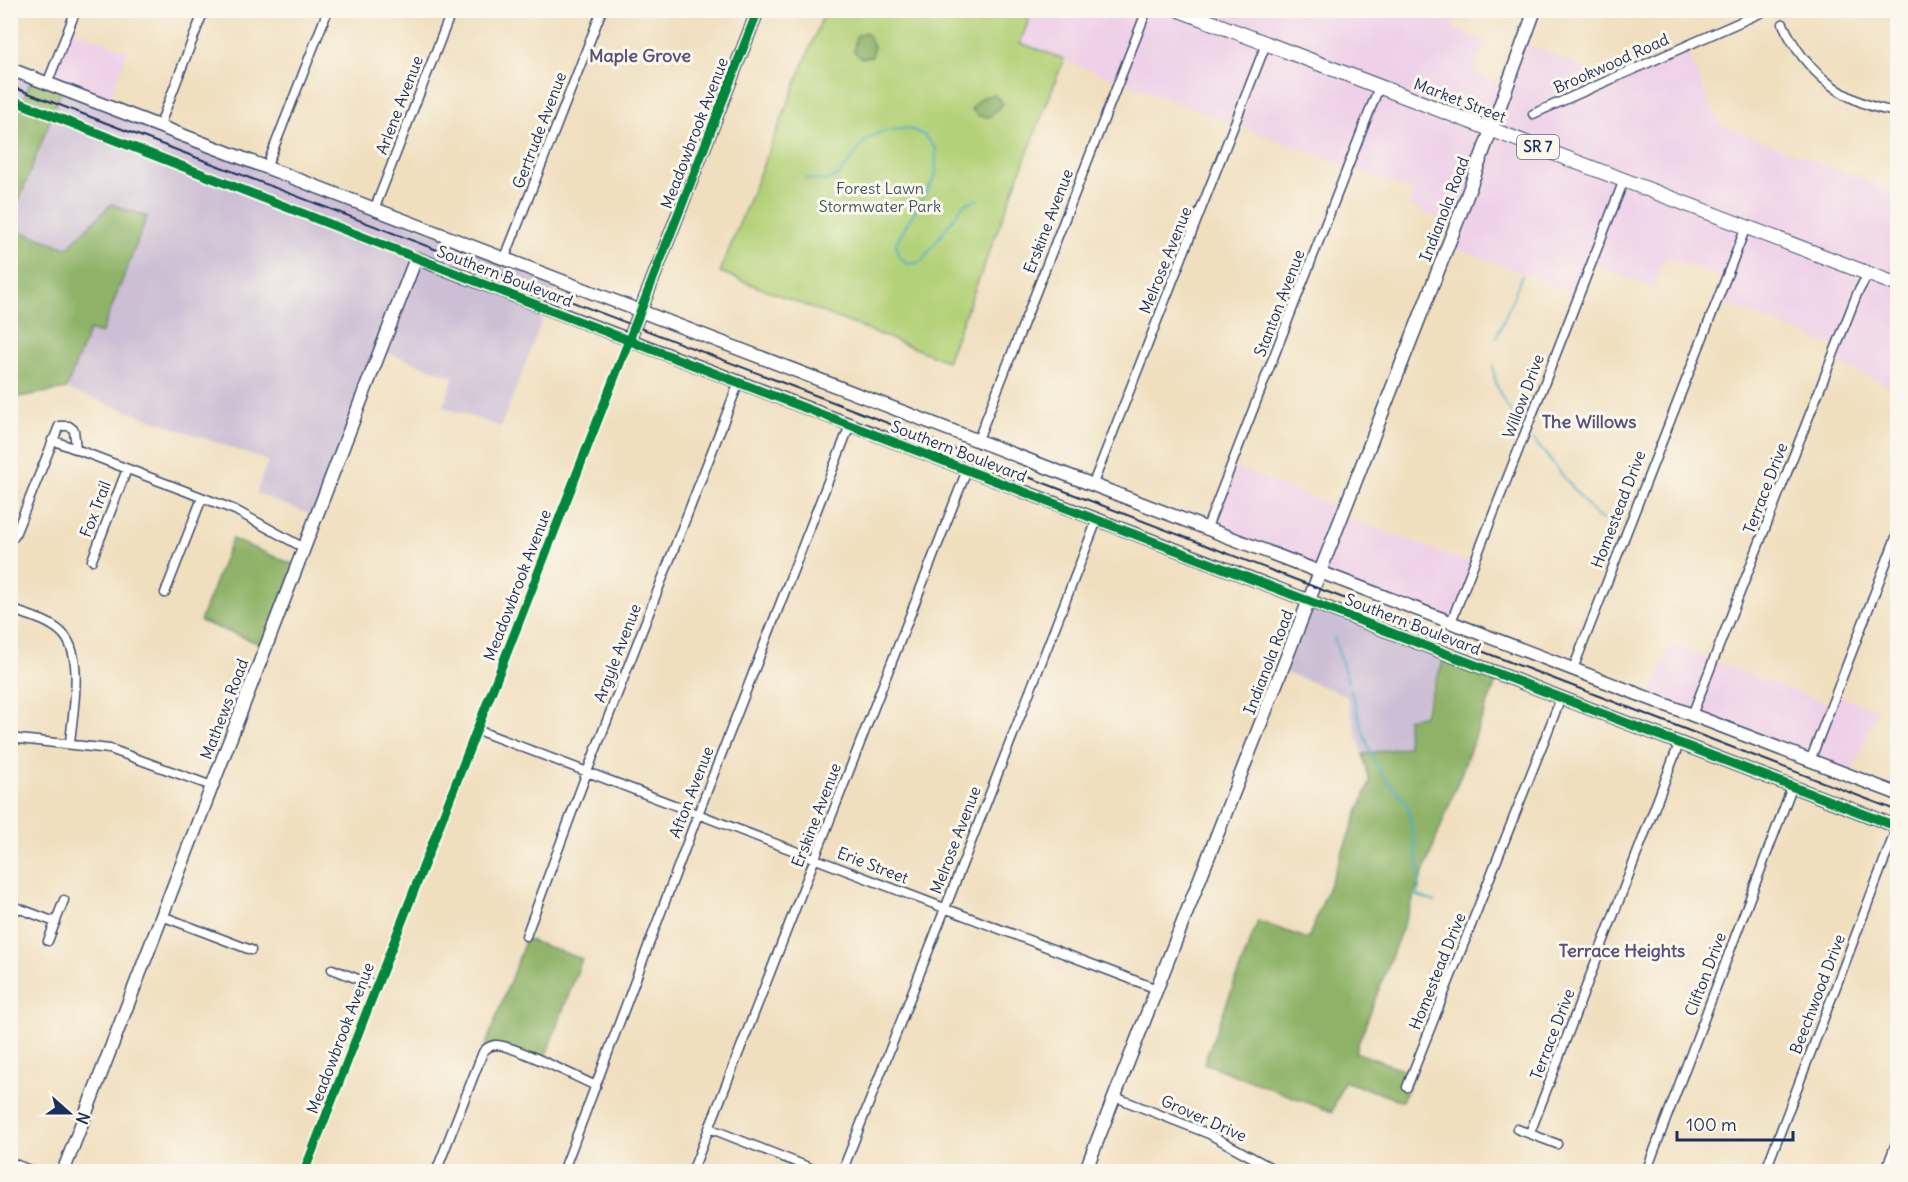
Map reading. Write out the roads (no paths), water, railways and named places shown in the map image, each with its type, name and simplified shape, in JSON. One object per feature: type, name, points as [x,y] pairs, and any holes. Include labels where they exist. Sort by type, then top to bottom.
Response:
[{"type":"main road","name":"Market Street","points":[[1179,10],[1898,285]]},
{"type":"street","points":[[47,84],[76,10]]},
{"type":"street","points":[[159,127],[204,10]]},
{"type":"street","points":[[266,168],[328,10]]},
{"type":"street","name":"Arlene Avenue","points":[[374,210],[452,10]]},
{"type":"street","name":"Gertrude Avenue","points":[[504,260],[602,10]]},
{"type":"street","name":"Meadowbrook Avenue","points":[[304,1172],[758,10]]},
{"type":"street","name":"Erskine Avenue","points":[[977,442],[1147,10]]},
{"type":"street","name":"Indianola Road","points":[[1085,1172],[1310,600],[1492,130],[1535,10]]},
{"type":"street","name":"Brookwood Road","points":[[1533,114],[1764,11]]},
{"type":"street","points":[[1783,24],[1802,57],[1829,85],[1865,104],[1898,112]]},
{"type":"street","name":"Melrose Avenue","points":[[1092,486],[1266,44]]},
{"type":"street","name":"Southern Boulevard","points":[[10,69],[1898,794]]},
{"type":"street","name":"Stanton Avenue","points":[[1206,530],[1379,87]]},
{"type":"street","name":"Southern Boulevard","points":[[10,99],[416,258],[1897,827]]},
{"type":"street","name":"Willow Drive","points":[[1451,622],[1624,180]]},
{"type":"street","name":"Homestead Drive","points":[[1573,669],[1746,227]]},
{"type":"street","name":"Mathews Road","points":[[63,1172],[416,258]]},
{"type":"street","name":"Terrace Drive","points":[[1692,715],[1857,294],[1868,274]]},
{"type":"street","name":"Argyle Avenue","points":[[526,936],[586,772],[739,382]]},
{"type":"street","name":"Afton Avenue","points":[[563,1172],[698,814],[850,425]]},
{"type":"street","points":[[14,537],[59,426],[69,426],[74,430],[76,449]]},
{"type":"street","points":[[52,440],[234,510],[304,548]]},
{"type":"street","name":"Fox Trail","points":[[92,560],[127,469]]},
{"type":"street","name":"Erskine Avenue","points":[[692,1172],[967,470]]},
{"type":"street","points":[[165,593],[202,498]]},
{"type":"street","name":"Melrose Avenue","points":[[842,1172],[1097,520]]},
{"type":"street","points":[[1810,761],[1898,532]]},
{"type":"street","points":[[10,609],[54,627],[72,646],[76,665],[70,744]]},
{"type":"street","name":"Homestead Drive","points":[[1407,1088],[1561,698]]},
{"type":"street","name":"Erie Street","points":[[477,730],[1157,989]]},
{"type":"street","points":[[10,738],[120,752],[212,786]]},
{"type":"street","name":"Terrace Drive","points":[[1530,1133],[1679,744]]},
{"type":"street","name":"Clifton Drive","points":[[1646,1172],[1792,787]]},
{"type":"street","name":"Beechwood Drive","points":[[1765,1172],[1897,827]]},
{"type":"street","points":[[48,941],[64,900]]},
{"type":"street","points":[[10,905],[55,922]]},
{"type":"street","points":[[162,916],[251,950]]},
{"type":"street","points":[[332,969],[376,986]]},
{"type":"street","points":[[436,1172],[483,1052],[494,1045],[596,1086]]},
{"type":"street","name":"Grover Drive","points":[[1115,1097],[1209,1134],[1279,1172]]},
{"type":"street","points":[[709,1128],[821,1172]]},
{"type":"street","points":[[1517,1129],[1557,1144]]},
{"type":"street","points":[[1885,1172],[1898,1138]]},
{"type":"street","points":[[10,1162],[35,1172]]},
{"type":"waterway","points":[[805,178],[824,181],[839,175],[866,140],[881,132],[907,128],[924,135],[936,149],[936,175],[896,243],[898,255],[907,264],[921,262],[964,204],[978,199]]},
{"type":"waterway","points":[[1497,337],[1522,275]]},
{"type":"waterway","points":[[1493,366],[1502,398],[1522,425]]},
{"type":"waterway","points":[[1533,439],[1595,515],[1615,527]]},
{"type":"waterway","points":[[1334,638],[1348,682]]},
{"type":"waterway","points":[[1350,688],[1376,764],[1408,807],[1420,875],[1418,896],[1435,902]]},
{"type":"railway","points":[[10,86],[1898,811]]},
{"type":"district","name":"Maple Grove","points":[[640,56]]},
{"type":"district","name":"The Willows","points":[[1589,422]]},
{"type":"district","name":"Terrace Heights","points":[[1622,951]]},
{"type":"park label","name":"Forest Lawn Stormwater Park","points":[[880,197]]}]
